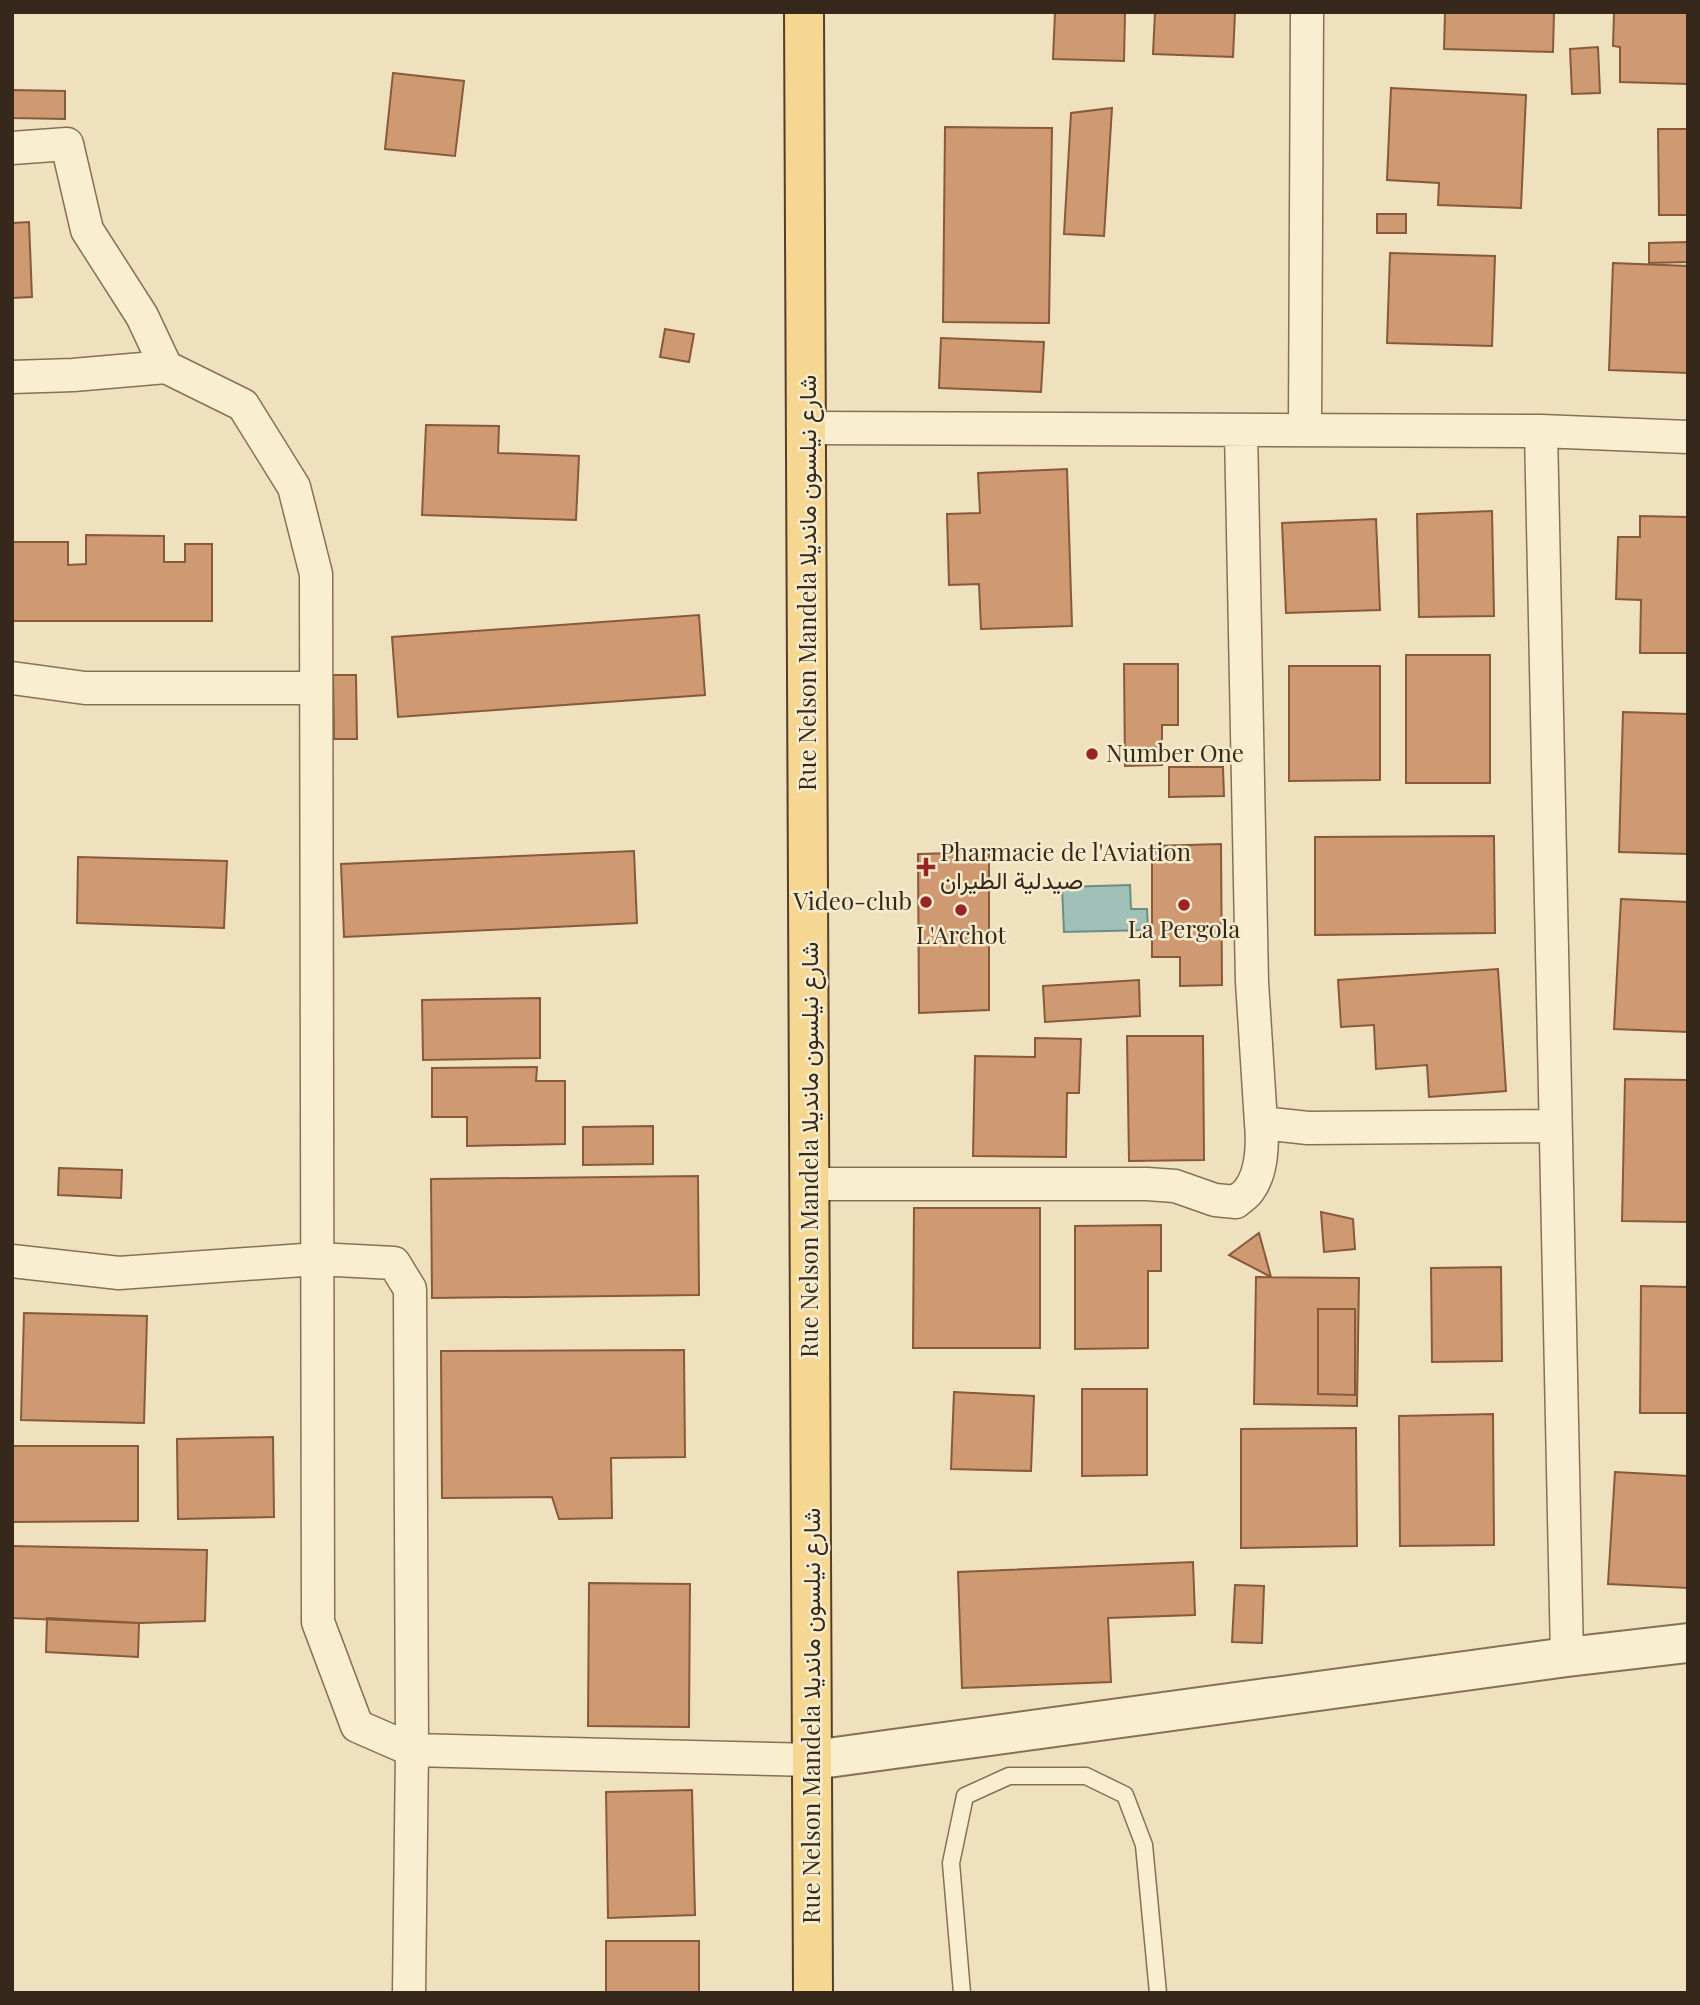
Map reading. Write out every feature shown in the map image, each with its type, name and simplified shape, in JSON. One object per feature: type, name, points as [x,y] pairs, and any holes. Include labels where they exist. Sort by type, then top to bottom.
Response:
[{"type":"main road","name":"Rue Nelson Mandela شارع نيلسون مانديلا","points":[[804,12],[813,1993]]},
{"type":"street","points":[[1305,429],[1307,12]]},
{"type":"street","points":[[12,148],[67,144],[87,230],[142,316],[166,367]]},
{"type":"street","points":[[12,377],[166,367],[243,405],[294,486],[316,574],[318,1622],[358,1726],[412,1750],[813,1760],[1567,1657],[1688,1643]]},
{"type":"street","points":[[807,428],[1541,431],[1688,437]]},
{"type":"street","points":[[810,1184],[1147,1184],[1175,1186],[1215,1200],[1236,1202],[1250,1190],[1263,1144],[1252,982],[1241,431]]},
{"type":"street","points":[[1541,431],[1567,1657]]},
{"type":"street","points":[[12,678],[85,688],[316,688]]},
{"type":"street","points":[[1261,1123],[1308,1128],[1555,1126]]},
{"type":"street","points":[[12,1261],[119,1273],[317,1259],[394,1263],[410,1289],[412,1750],[409,1993]]},
{"type":"lane","points":[[962,1993],[951,1863],[965,1796],[1009,1776],[1086,1776],[1125,1795],[1144,1845],[1158,1993]]},
{"type":"water","points":[[1130,885],[1131,909],[1147,909],[1148,930],[1064,932],[1062,887]]},
{"type":"building","points":[[1055,12],[1125,12],[1124,61],[1053,59]]},
{"type":"building","points":[[1155,12],[1235,12],[1233,57],[1153,54]]},
{"type":"building","points":[[1445,12],[1554,12],[1553,52],[1444,49]]},
{"type":"building","points":[[1614,12],[1688,12],[1688,84],[1620,82],[1620,47],[1613,46]]},
{"type":"building","points":[[1598,47],[1600,93],[1572,94],[1570,49]]},
{"type":"building","points":[[393,73],[464,81],[455,156],[385,149]]},
{"type":"building","points":[[1391,88],[1526,95],[1521,208],[1438,205],[1439,183],[1387,180]]},
{"type":"building","points":[[12,90],[65,91],[65,119],[12,118]]},
{"type":"building","points":[[1112,108],[1104,236],[1064,234],[1071,113]]},
{"type":"building","points":[[945,127],[1052,128],[1049,323],[943,322]]},
{"type":"building","points":[[1658,129],[1688,129],[1688,215],[1659,215]]},
{"type":"building","points":[[1377,214],[1406,214],[1406,233],[1377,233]]},
{"type":"building","points":[[29,222],[32,297],[12,298],[12,223]]},
{"type":"building","points":[[1688,242],[1688,262],[1649,263],[1649,243]]},
{"type":"building","points":[[1390,253],[1495,256],[1492,346],[1387,343]]},
{"type":"building","points":[[1613,263],[1688,266],[1688,373],[1609,370]]},
{"type":"building","points":[[665,329],[694,334],[689,362],[660,357]]},
{"type":"building","points":[[941,338],[1044,342],[1041,392],[939,388]]},
{"type":"building","points":[[426,425],[499,426],[498,453],[579,456],[576,520],[422,515]]},
{"type":"building","points":[[1067,469],[1072,626],[981,629],[979,584],[949,585],[947,514],[980,513],[978,473]]},
{"type":"building","points":[[1492,511],[1494,616],[1419,617],[1417,514]]},
{"type":"building","points":[[1640,516],[1688,517],[1688,653],[1640,653],[1641,600],[1616,599],[1618,537],[1640,537]]},
{"type":"building","points":[[1376,519],[1380,610],[1286,613],[1282,523]]},
{"type":"building","points":[[86,535],[164,536],[164,562],[185,562],[185,544],[212,544],[212,621],[12,621],[12,542],[68,542],[68,565],[86,564]]},
{"type":"building","points":[[699,615],[705,695],[398,717],[392,637]]},
{"type":"building","points":[[1406,655],[1490,655],[1490,783],[1406,783]]},
{"type":"building","points":[[1124,664],[1178,664],[1178,725],[1162,725],[1162,765],[1125,766]]},
{"type":"building","points":[[1289,666],[1380,666],[1380,780],[1289,781]]},
{"type":"building","points":[[333,675],[356,675],[357,739],[334,739]]},
{"type":"building","points":[[1623,712],[1688,714],[1688,854],[1619,852]]},
{"type":"building","points":[[1169,767],[1223,767],[1224,796],[1169,797]]},
{"type":"building","points":[[1494,836],[1495,933],[1315,935],[1315,837]]},
{"type":"building","points":[[1221,844],[1222,985],[1180,986],[1180,957],[1152,957],[1152,846]]},
{"type":"building","points":[[634,851],[637,923],[344,937],[341,864]]},
{"type":"building","points":[[989,852],[989,1010],[919,1013],[918,854]]},
{"type":"building","points":[[78,857],[227,861],[224,928],[77,923]]},
{"type":"building","points":[[1621,899],[1688,902],[1688,1032],[1614,1029]]},
{"type":"building","points":[[1498,969],[1506,1091],[1429,1097],[1427,1065],[1376,1069],[1374,1025],[1341,1027],[1338,980]]},
{"type":"building","points":[[1139,980],[1140,1016],[1045,1022],[1043,986]]},
{"type":"building","points":[[540,998],[540,1058],[423,1060],[422,1000]]},
{"type":"building","points":[[1127,1036],[1203,1036],[1204,1160],[1129,1161]]},
{"type":"building","points":[[1035,1038],[1081,1039],[1079,1093],[1067,1093],[1066,1157],[973,1156],[975,1056],[1035,1057]]},
{"type":"building","points":[[537,1067],[536,1081],[565,1081],[565,1144],[467,1146],[467,1117],[432,1117],[432,1068]]},
{"type":"building","points":[[1625,1079],[1688,1080],[1688,1222],[1622,1221]]},
{"type":"building","points":[[653,1126],[653,1164],[583,1165],[583,1127]]},
{"type":"building","points":[[59,1168],[122,1170],[121,1198],[58,1195]]},
{"type":"building","points":[[698,1176],[699,1295],[432,1298],[431,1179]]},
{"type":"building","points":[[914,1208],[1040,1208],[1040,1348],[913,1348]]},
{"type":"building","points":[[1321,1212],[1353,1219],[1355,1249],[1324,1252]]},
{"type":"building","points":[[1161,1225],[1161,1271],[1148,1271],[1148,1348],[1075,1349],[1075,1226]]},
{"type":"building","points":[[1259,1233],[1271,1277],[1229,1255]]},
{"type":"building","points":[[1501,1267],[1502,1361],[1432,1362],[1431,1268]]},
{"type":"building","points":[[1256,1277],[1359,1278],[1357,1406],[1254,1404]]},
{"type":"building","points":[[1641,1286],[1688,1287],[1688,1413],[1640,1413]]},
{"type":"building","points":[[1318,1309],[1355,1309],[1355,1395],[1318,1394]]},
{"type":"building","points":[[24,1313],[147,1316],[144,1423],[21,1420]]},
{"type":"building","points":[[684,1350],[685,1457],[611,1458],[612,1518],[559,1519],[552,1497],[442,1498],[441,1351]]},
{"type":"building","points":[[1082,1389],[1147,1389],[1147,1475],[1082,1476]]},
{"type":"building","points":[[954,1392],[1034,1396],[1031,1471],[951,1469]]},
{"type":"building","points":[[1493,1414],[1494,1545],[1400,1546],[1399,1416]]},
{"type":"building","points":[[1356,1428],[1357,1546],[1241,1548],[1241,1429]]},
{"type":"building","points":[[273,1437],[274,1517],[178,1519],[177,1439]]},
{"type":"building","points":[[12,1446],[138,1446],[138,1521],[12,1522]]},
{"type":"building","points":[[1615,1472],[1688,1476],[1688,1588],[1608,1584]]},
{"type":"building","points":[[12,1546],[207,1550],[205,1621],[139,1623],[12,1618]]},
{"type":"building","points":[[1193,1562],[1195,1615],[1108,1618],[1111,1682],[962,1688],[958,1572]]},
{"type":"building","points":[[589,1583],[690,1584],[689,1727],[588,1726]]},
{"type":"building","points":[[1235,1585],[1264,1586],[1262,1643],[1232,1642]]},
{"type":"building","points":[[47,1618],[139,1623],[138,1657],[46,1652]]},
{"type":"building","points":[[692,1790],[695,1915],[608,1918],[606,1792]]},
{"type":"building","points":[[606,1941],[699,1941],[699,1993],[606,1993]]},
{"type":"place","name":"Number One","points":[[1092,754]]},
{"type":"place","name":"Pharmacie de l'Aviation صيدلية الطيران","points":[[926,867]]},
{"type":"place","name":"Video-club","points":[[926,902]]},
{"type":"place","name":"La Pergola","points":[[1184,905]]},
{"type":"place","name":"L'Archot","points":[[961,910]]}]
